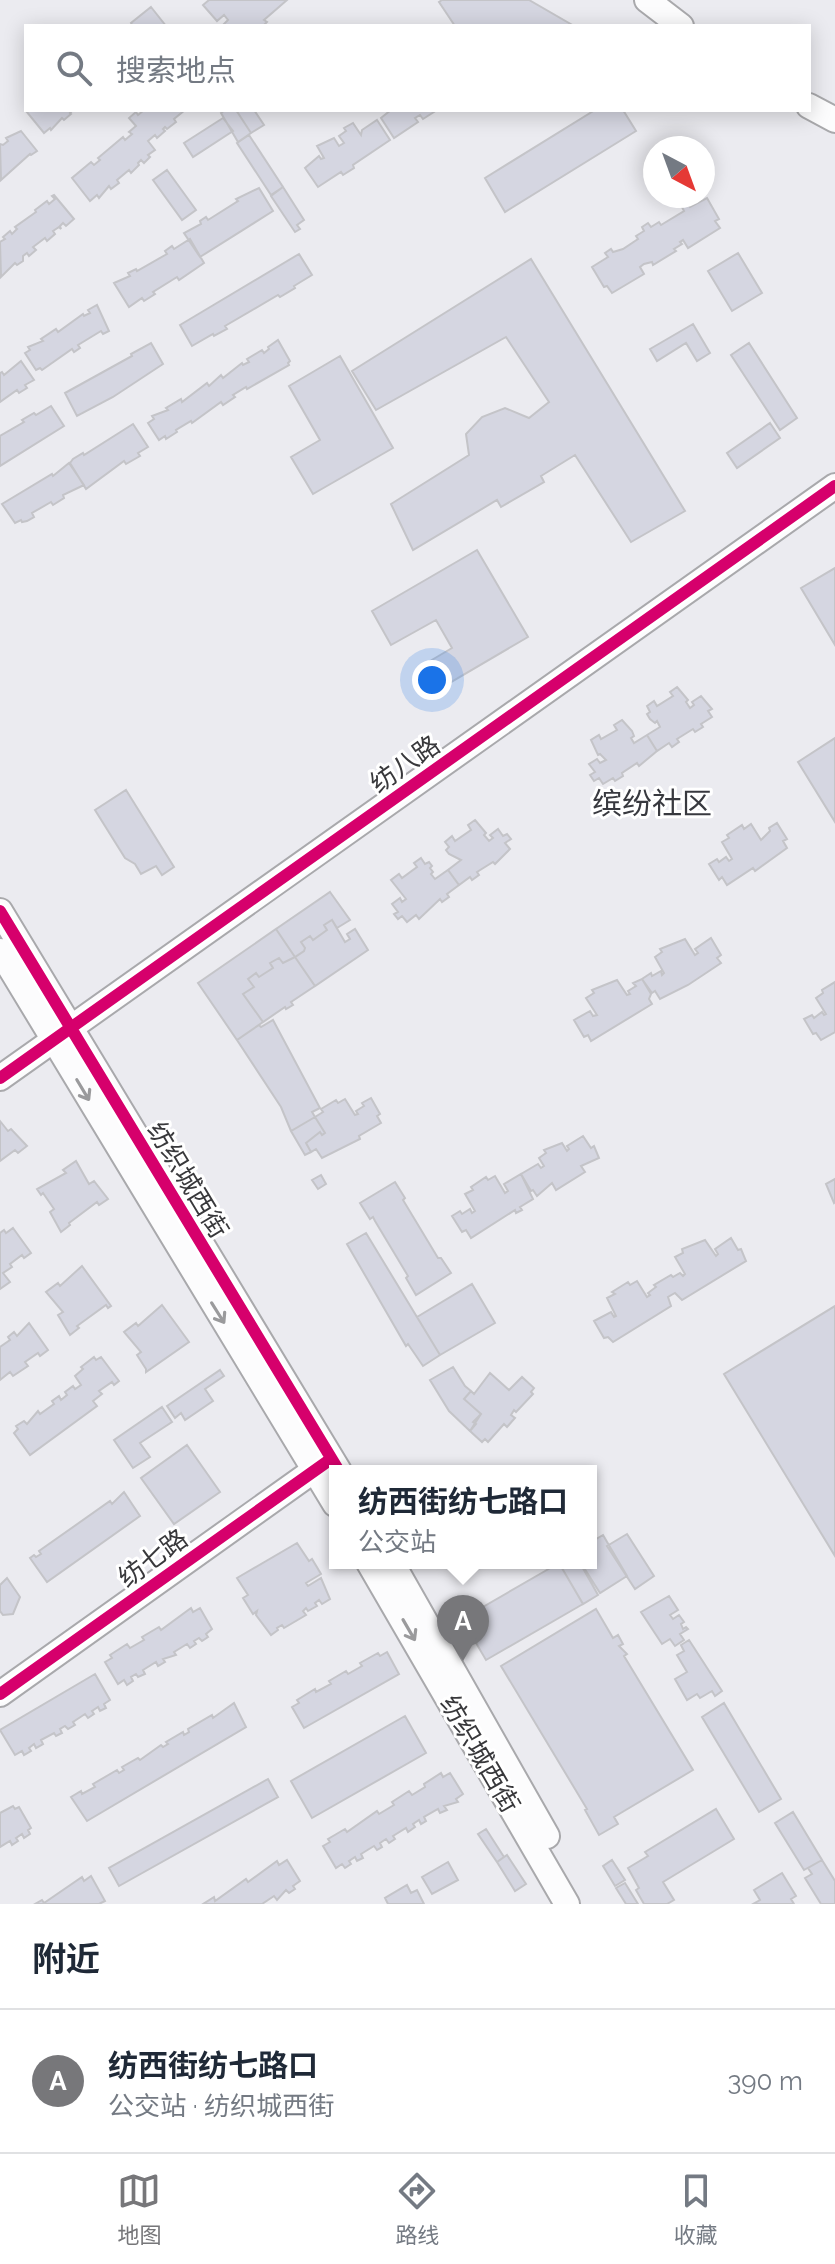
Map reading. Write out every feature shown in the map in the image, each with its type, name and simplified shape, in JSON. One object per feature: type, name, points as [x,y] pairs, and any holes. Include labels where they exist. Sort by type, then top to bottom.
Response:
[{"type":"street","points":[[647,0],[678,24]]},
{"type":"street","points":[[811,107],[835,120]]},
{"type":"street","name":"纺八路","points":[[0,1078],[835,486]]},
{"type":"street","name":"纺织城西街","points":[[0,911],[62,1034],[328,1466]]},
{"type":"street","name":"纺织城西街","points":[[0,951],[62,1034]]},
{"type":"street","name":"纺七路","points":[[0,1694],[328,1466]]},
{"type":"street","name":"纺织城西街","points":[[372,1569],[567,1904]]},
{"type":"street","name":"纺织城西街","points":[[395,1569],[586,1904]]},
{"type":"building","points":[[209,0],[287,0],[264,20],[267,22],[265,24],[224,24],[228,20],[224,15],[217,21],[203,5]]},
{"type":"building","points":[[529,0],[571,24],[454,24],[439,2]]},
{"type":"building","points":[[151,7],[164,24],[132,24]]},
{"type":"building","points":[[27,112],[71,112],[64,120],[62,118],[44,133]]},
{"type":"building","points":[[136,112],[138,115],[142,112],[183,112],[157,138],[155,135],[148,141],[155,150],[144,163],[141,160],[131,173],[129,170],[117,180],[119,183],[111,189],[109,186],[99,198],[97,195],[90,201],[72,178],[91,162],[94,165],[123,137],[125,140],[132,134],[129,132],[136,126],[129,118]]},
{"type":"building","points":[[237,112],[251,133],[238,142],[221,113]]},
{"type":"building","points":[[237,112],[255,112],[264,125],[251,133]]},
{"type":"building","points":[[388,112],[434,112],[423,119],[420,115],[415,118],[418,122],[394,138],[381,118]]},
{"type":"building","points":[[592,112],[624,112],[636,131],[505,212],[485,178]]},
{"type":"building","points":[[223,118],[233,131],[193,157],[184,143]]},
{"type":"building","points":[[377,120],[390,140],[353,165],[354,168],[343,175],[341,172],[318,187],[305,168],[319,156],[324,158],[317,146],[334,138],[339,146],[344,143],[339,136],[346,131],[344,128],[353,123],[361,135],[362,130]]},
{"type":"building","points":[[21,131],[37,151],[1,180],[0,144],[3,145],[8,141],[6,138]]},
{"type":"building","points":[[249,135],[283,187],[271,195],[237,143]]},
{"type":"building","points":[[167,170],[196,210],[182,220],[153,180]]},
{"type":"building","points":[[283,187],[304,220],[297,225],[300,229],[295,232],[271,196]]},
{"type":"building","points":[[259,188],[273,211],[200,257],[184,233],[201,224],[200,221],[206,217],[208,220],[238,201],[236,199]]},
{"type":"building","points":[[54,195],[74,219],[66,226],[63,223],[61,229],[59,227],[47,241],[45,238],[33,247],[36,250],[29,256],[27,253],[23,256],[23,261],[17,265],[15,263],[1,277],[0,242],[5,239],[3,237],[10,231],[12,234],[17,229],[15,227],[47,201],[49,204],[55,199]]},
{"type":"building","points":[[682,208],[713,208],[720,228],[688,248],[683,240],[674,249],[676,251],[653,265],[652,262],[644,264],[640,267],[644,274],[612,293],[607,286],[604,287],[592,267],[608,257],[605,253],[611,249],[613,252],[623,249],[638,239],[636,236],[644,231],[642,227],[648,223],[651,227],[659,222],[661,225],[684,211]]},
{"type":"building","points":[[190,239],[204,263],[179,280],[177,277],[153,292],[155,294],[144,301],[142,298],[129,307],[114,283],[167,254],[165,251],[172,246],[174,249]]},
{"type":"building","points":[[738,253],[762,293],[732,311],[708,271]]},
{"type":"building","points":[[299,254],[312,275],[280,297],[278,295],[225,326],[227,329],[192,346],[180,325]]},
{"type":"building","points":[[531,259],[685,511],[631,542],[575,455],[541,476],[544,482],[501,507],[497,500],[413,550],[391,504],[469,455],[466,434],[482,417],[505,408],[529,418],[549,402],[506,337],[376,410],[352,371]]},
{"type":"building","points":[[97,305],[109,331],[103,334],[101,331],[78,345],[80,348],[74,352],[72,349],[42,370],[36,370],[25,353],[30,350],[28,347],[43,341],[41,339],[56,329],[58,332],[83,314],[90,313],[88,310]]},
{"type":"building","points":[[693,324],[710,353],[697,361],[686,343],[657,361],[650,349]]},
{"type":"building","points":[[278,340],[290,361],[289,365],[246,387],[223,405],[221,402],[166,439],[165,436],[159,440],[148,423],[154,419],[152,416],[168,410],[166,408],[181,399],[182,402],[207,383],[209,386],[221,375],[223,378],[242,363],[249,362],[247,359],[262,350],[264,353]]},
{"type":"building","points":[[151,343],[163,364],[77,416],[65,393]]},
{"type":"building","points":[[749,343],[797,418],[780,430],[731,355]]},
{"type":"building","points":[[340,356],[393,448],[313,494],[291,457],[320,440],[289,386]]},
{"type":"building","points":[[21,361],[34,380],[25,385],[27,388],[19,393],[17,390],[0,402],[0,373],[4,375]]},
{"type":"building","points":[[51,406],[64,426],[0,466],[0,436],[24,422],[22,420]]},
{"type":"building","points":[[770,423],[780,438],[737,468],[727,453]]},
{"type":"building","points":[[133,424],[148,447],[138,453],[140,456],[126,464],[124,461],[86,489],[70,463]]},
{"type":"building","points":[[69,463],[84,485],[63,495],[64,498],[53,505],[51,502],[32,513],[34,517],[27,521],[15,523],[2,504],[53,476]]},
{"type":"building","points":[[477,550],[528,637],[434,692],[420,667],[452,648],[436,620],[391,645],[372,611]]},
{"type":"building","points":[[835,568],[835,645],[801,588]]},
{"type":"building","points":[[677,687],[688,700],[686,702],[690,708],[694,705],[692,702],[701,696],[712,709],[708,711],[712,717],[701,724],[703,727],[677,739],[679,742],[672,747],[669,743],[657,751],[647,735],[660,727],[657,721],[655,723],[650,719],[647,706],[654,701],[657,706],[673,696],[670,692]]},
{"type":"building","points":[[622,720],[632,731],[634,743],[647,735],[657,751],[639,766],[637,763],[622,773],[623,776],[615,781],[613,778],[603,784],[599,778],[594,781],[590,775],[595,772],[589,764],[597,759],[600,763],[606,760],[598,755],[591,740],[599,735],[601,739],[617,730],[614,725]]},
{"type":"building","points":[[835,738],[835,822],[798,762]]},
{"type":"building","points":[[126,790],[174,867],[162,875],[156,866],[141,874],[135,864],[125,858],[95,810]]},
{"type":"building","points":[[475,820],[489,841],[493,838],[490,835],[498,829],[503,836],[507,834],[511,839],[505,843],[510,849],[495,864],[493,862],[477,872],[479,875],[472,880],[470,877],[459,885],[448,870],[461,860],[449,854],[445,842],[452,836],[455,841],[471,830],[468,825]]},
{"type":"building","points":[[777,823],[787,839],[783,841],[787,848],[755,871],[753,868],[727,885],[722,877],[719,880],[709,864],[726,857],[729,861],[732,859],[722,842],[729,838],[727,835],[742,825],[744,829],[751,824],[761,840]]},
{"type":"building","points":[[421,858],[425,864],[429,862],[432,866],[431,874],[435,879],[448,870],[459,885],[447,894],[449,897],[442,902],[440,899],[419,919],[416,915],[407,922],[402,916],[398,919],[394,914],[398,912],[392,904],[400,898],[402,902],[406,899],[391,880],[399,874],[402,878],[417,867],[414,863]]},
{"type":"building","points":[[330,892],[350,920],[337,928],[332,920],[324,925],[327,930],[313,940],[310,936],[301,942],[304,951],[295,957],[276,929]]},
{"type":"building","points":[[332,920],[345,942],[350,939],[347,934],[355,929],[368,950],[315,986],[295,957],[304,951],[301,942],[310,936],[313,940],[327,930],[324,925]]},
{"type":"building","points":[[276,929],[295,957],[283,963],[279,958],[270,963],[273,968],[259,977],[256,973],[248,979],[254,987],[243,994],[263,1022],[237,1040],[198,983]]},
{"type":"building","points":[[711,938],[721,955],[717,958],[721,963],[660,999],[655,991],[652,993],[642,979],[651,973],[652,976],[661,971],[662,975],[664,973],[655,957],[662,952],[660,949],[685,939],[695,955],[698,953],[695,949]]},
{"type":"building","points":[[295,957],[315,986],[291,1002],[293,1005],[263,1022],[243,994],[254,987],[248,979],[256,973],[259,977],[273,968],[270,963],[279,958],[283,963]]},
{"type":"building","points":[[642,979],[651,994],[649,999],[652,1004],[591,1041],[588,1035],[584,1037],[574,1020],[590,1011],[593,1016],[597,1015],[586,998],[594,993],[592,990],[617,980],[627,995],[636,986],[633,983]]},
{"type":"building","points":[[835,982],[835,1032],[821,1040],[816,1033],[813,1034],[804,1019],[812,1015],[814,1018],[822,1012],[826,1014],[816,998]]},
{"type":"building","points":[[273,1020],[320,1108],[312,1112],[315,1117],[291,1131],[281,1107],[237,1040],[259,1025],[261,1027]]},
{"type":"building","points":[[371,1098],[380,1114],[377,1116],[381,1123],[359,1136],[360,1139],[322,1158],[316,1149],[311,1152],[306,1143],[320,1132],[322,1135],[325,1133],[315,1117],[323,1112],[321,1109],[336,1100],[338,1103],[345,1099],[355,1115],[364,1106],[362,1103]]},
{"type":"building","points":[[315,1117],[325,1133],[322,1135],[320,1132],[306,1143],[311,1152],[305,1155],[291,1131]]},
{"type":"building","points":[[0,1121],[27,1146],[0,1161]]},
{"type":"building","points":[[583,1136],[591,1148],[594,1146],[599,1158],[581,1166],[585,1172],[556,1190],[552,1183],[537,1196],[531,1191],[521,1174],[538,1164],[541,1168],[544,1166],[539,1158],[546,1153],[544,1150],[562,1143],[567,1151],[567,1146]]},
{"type":"building","points":[[76,1161],[89,1184],[94,1181],[108,1199],[99,1205],[97,1202],[61,1232],[50,1212],[54,1209],[37,1189],[66,1173],[63,1170]]},
{"type":"building","points":[[521,1174],[533,1199],[520,1207],[522,1210],[516,1213],[515,1210],[471,1238],[466,1230],[462,1232],[452,1216],[460,1211],[462,1214],[470,1209],[472,1213],[475,1211],[465,1194],[473,1190],[471,1187],[486,1177],[488,1180],[495,1176],[505,1193],[508,1191],[504,1184]]},
{"type":"building","points":[[321,1175],[326,1184],[318,1189],[312,1180]]},
{"type":"building","points":[[835,1179],[835,1202],[834,1203],[826,1184]]},
{"type":"building","points":[[395,1182],[438,1258],[451,1273],[416,1295],[373,1217],[370,1219],[360,1203]]},
{"type":"building","points":[[13,1228],[31,1253],[24,1258],[22,1255],[10,1264],[12,1267],[3,1273],[10,1282],[0,1289],[0,1233]]},
{"type":"building","points":[[366,1233],[440,1355],[423,1366],[408,1344],[406,1346],[347,1244]]},
{"type":"building","points":[[731,1238],[746,1261],[682,1300],[675,1293],[668,1297],[671,1306],[613,1342],[608,1337],[604,1338],[594,1321],[611,1312],[616,1316],[607,1298],[615,1294],[612,1292],[628,1282],[630,1285],[637,1281],[647,1297],[656,1287],[654,1285],[671,1275],[685,1274],[675,1257],[683,1253],[682,1249],[705,1240],[716,1256],[715,1249]]},
{"type":"building","points":[[82,1266],[111,1306],[108,1308],[106,1305],[77,1326],[79,1328],[70,1335],[58,1315],[63,1312],[46,1292],[58,1283],[60,1286]]},
{"type":"building","points":[[472,1284],[495,1323],[440,1355],[417,1317]]},
{"type":"building","points":[[162,1305],[189,1342],[146,1372],[137,1355],[141,1352],[124,1332],[136,1323],[138,1326]]},
{"type":"building","points":[[835,1306],[835,1556],[724,1374]]},
{"type":"building","points":[[29,1323],[48,1350],[25,1362],[28,1366],[13,1376],[10,1372],[0,1380],[0,1347],[10,1340],[8,1337],[14,1332],[17,1336]]},
{"type":"building","points":[[94,1357],[96,1360],[101,1357],[119,1381],[99,1391],[102,1394],[93,1401],[97,1406],[30,1455],[14,1433],[18,1429],[16,1426],[24,1421],[27,1424],[38,1411],[40,1414],[59,1396],[61,1400],[67,1395],[65,1392],[73,1386],[75,1389],[81,1385],[75,1376]]},
{"type":"building","points":[[453,1367],[471,1391],[464,1399],[481,1414],[470,1431],[449,1411],[430,1380]]},
{"type":"building","points":[[220,1370],[224,1376],[205,1389],[213,1401],[185,1420],[181,1413],[175,1418],[167,1406]]},
{"type":"building","points":[[490,1373],[509,1390],[522,1377],[534,1388],[533,1394],[516,1412],[514,1410],[511,1415],[515,1418],[507,1427],[504,1424],[488,1442],[485,1439],[482,1442],[470,1431],[481,1414],[464,1399],[471,1391],[474,1394]]},
{"type":"building","points":[[162,1407],[172,1422],[140,1443],[150,1457],[133,1468],[114,1440]]},
{"type":"building","points":[[187,1445],[220,1492],[174,1524],[141,1478]]},
{"type":"building","points":[[124,1492],[140,1516],[47,1582],[30,1558],[41,1554],[39,1551],[110,1501],[112,1504]]},
{"type":"building","points":[[627,1534],[654,1576],[635,1589],[607,1546]]},
{"type":"building","points":[[603,1535],[627,1576],[600,1593],[585,1569],[597,1569],[597,1538]]},
{"type":"building","points":[[297,1543],[321,1574],[306,1583],[308,1586],[321,1578],[330,1599],[322,1604],[319,1600],[315,1603],[317,1606],[303,1611],[306,1615],[284,1628],[282,1625],[271,1635],[256,1615],[257,1611],[253,1614],[243,1598],[248,1595],[237,1578]]},
{"type":"building","points":[[549,1569],[563,1569],[583,1604],[486,1660],[462,1619]]},
{"type":"building","points":[[563,1569],[583,1569],[598,1595],[583,1604]]},
{"type":"building","points":[[7,1578],[20,1597],[13,1614],[3,1615],[0,1611],[0,1585]]},
{"type":"building","points":[[669,1596],[678,1610],[670,1615],[673,1619],[679,1615],[684,1622],[681,1624],[683,1629],[688,1629],[680,1634],[684,1640],[675,1646],[670,1639],[662,1644],[641,1612]]},
{"type":"building","points":[[191,1608],[193,1612],[200,1608],[212,1629],[206,1634],[208,1637],[194,1641],[196,1644],[190,1648],[187,1644],[174,1652],[176,1655],[163,1659],[165,1662],[158,1666],[156,1662],[143,1670],[145,1674],[131,1677],[133,1681],[127,1685],[124,1680],[118,1684],[105,1662],[112,1658],[110,1655],[127,1644],[130,1648],[144,1640],[142,1637],[159,1627],[161,1630]]},
{"type":"building","points":[[596,1609],[613,1638],[618,1635],[623,1644],[619,1646],[627,1654],[624,1656],[693,1770],[614,1817],[618,1824],[599,1835],[587,1809],[501,1666]]},
{"type":"building","points":[[689,1640],[722,1691],[715,1696],[712,1691],[700,1698],[697,1694],[687,1700],[675,1679],[687,1672],[677,1655],[684,1651],[681,1645]]},
{"type":"building","points":[[387,1652],[399,1674],[304,1728],[292,1707],[299,1703],[297,1700],[331,1684],[329,1681],[362,1666],[360,1663],[378,1653],[380,1656]]},
{"type":"building","points":[[95,1674],[110,1700],[104,1704],[106,1708],[100,1711],[98,1707],[88,1718],[85,1714],[73,1722],[75,1725],[60,1729],[62,1733],[56,1736],[54,1733],[41,1740],[43,1744],[36,1748],[34,1744],[29,1748],[31,1751],[15,1755],[0,1730]]},
{"type":"building","points":[[234,1703],[246,1727],[87,1821],[71,1797],[95,1787],[93,1784],[117,1770],[119,1773],[124,1770],[122,1767],[138,1758],[140,1760],[161,1745],[163,1747],[183,1732],[184,1735],[189,1732],[188,1729],[212,1715],[213,1718]]},
{"type":"building","points":[[724,1703],[781,1799],[759,1812],[702,1717]]},
{"type":"building","points":[[405,1716],[426,1753],[312,1818],[291,1781]]},
{"type":"building","points":[[441,1773],[443,1777],[450,1773],[463,1794],[456,1799],[458,1802],[444,1806],[447,1810],[440,1813],[438,1809],[424,1817],[426,1821],[421,1824],[419,1820],[408,1832],[406,1828],[393,1836],[395,1839],[389,1843],[386,1839],[377,1850],[374,1846],[361,1854],[363,1858],[357,1861],[355,1857],[345,1868],[342,1864],[336,1868],[323,1846],[330,1842],[328,1839],[345,1829],[347,1832],[377,1811],[379,1814],[409,1791],[412,1795]]},
{"type":"building","points":[[268,1779],[278,1797],[119,1886],[109,1868]]},
{"type":"building","points":[[13,1806],[15,1809],[19,1807],[31,1828],[28,1830],[30,1834],[24,1838],[22,1834],[12,1845],[10,1841],[0,1847],[0,1813]]},
{"type":"building","points":[[716,1809],[734,1839],[663,1882],[674,1900],[667,1904],[644,1904],[628,1868],[648,1856],[645,1852]]},
{"type":"building","points":[[793,1812],[822,1860],[804,1870],[775,1823]]},
{"type":"building","points":[[486,1829],[504,1857],[497,1862],[478,1834]]},
{"type":"building","points":[[507,1855],[526,1884],[515,1891],[497,1862]]},
{"type":"building","points":[[287,1860],[300,1881],[293,1886],[295,1889],[289,1893],[286,1890],[277,1900],[274,1896],[262,1904],[203,1904],[214,1897],[215,1901],[246,1879],[248,1882],[277,1861],[279,1865]]},
{"type":"building","points":[[612,1860],[625,1880],[615,1886],[603,1866]]},
{"type":"building","points":[[822,1860],[835,1881],[835,1904],[821,1904],[805,1878],[812,1874],[808,1868]]},
{"type":"building","points":[[448,1862],[458,1880],[432,1894],[422,1877]]},
{"type":"building","points":[[782,1873],[796,1896],[791,1899],[794,1904],[753,1904],[760,1900],[754,1890]]},
{"type":"building","points":[[91,1876],[105,1901],[99,1904],[35,1904],[42,1900],[44,1903],[82,1877],[84,1881]]},
{"type":"building","points":[[625,1883],[638,1904],[626,1904],[616,1888]]},
{"type":"building","points":[[407,1885],[411,1893],[417,1890],[424,1904],[388,1904],[385,1898]]},
{"type":"cycle path","points":[[0,1078],[835,486]]},
{"type":"cycle path","points":[[0,911],[335,1465]]},
{"type":"cycle path","points":[[0,1694],[331,1459]]},
{"type":"place","name":"纺西街纺七路口","points":[[463,1661]]},
{"type":"district","name":"缤纷社区","points":[[652,804]]}]
